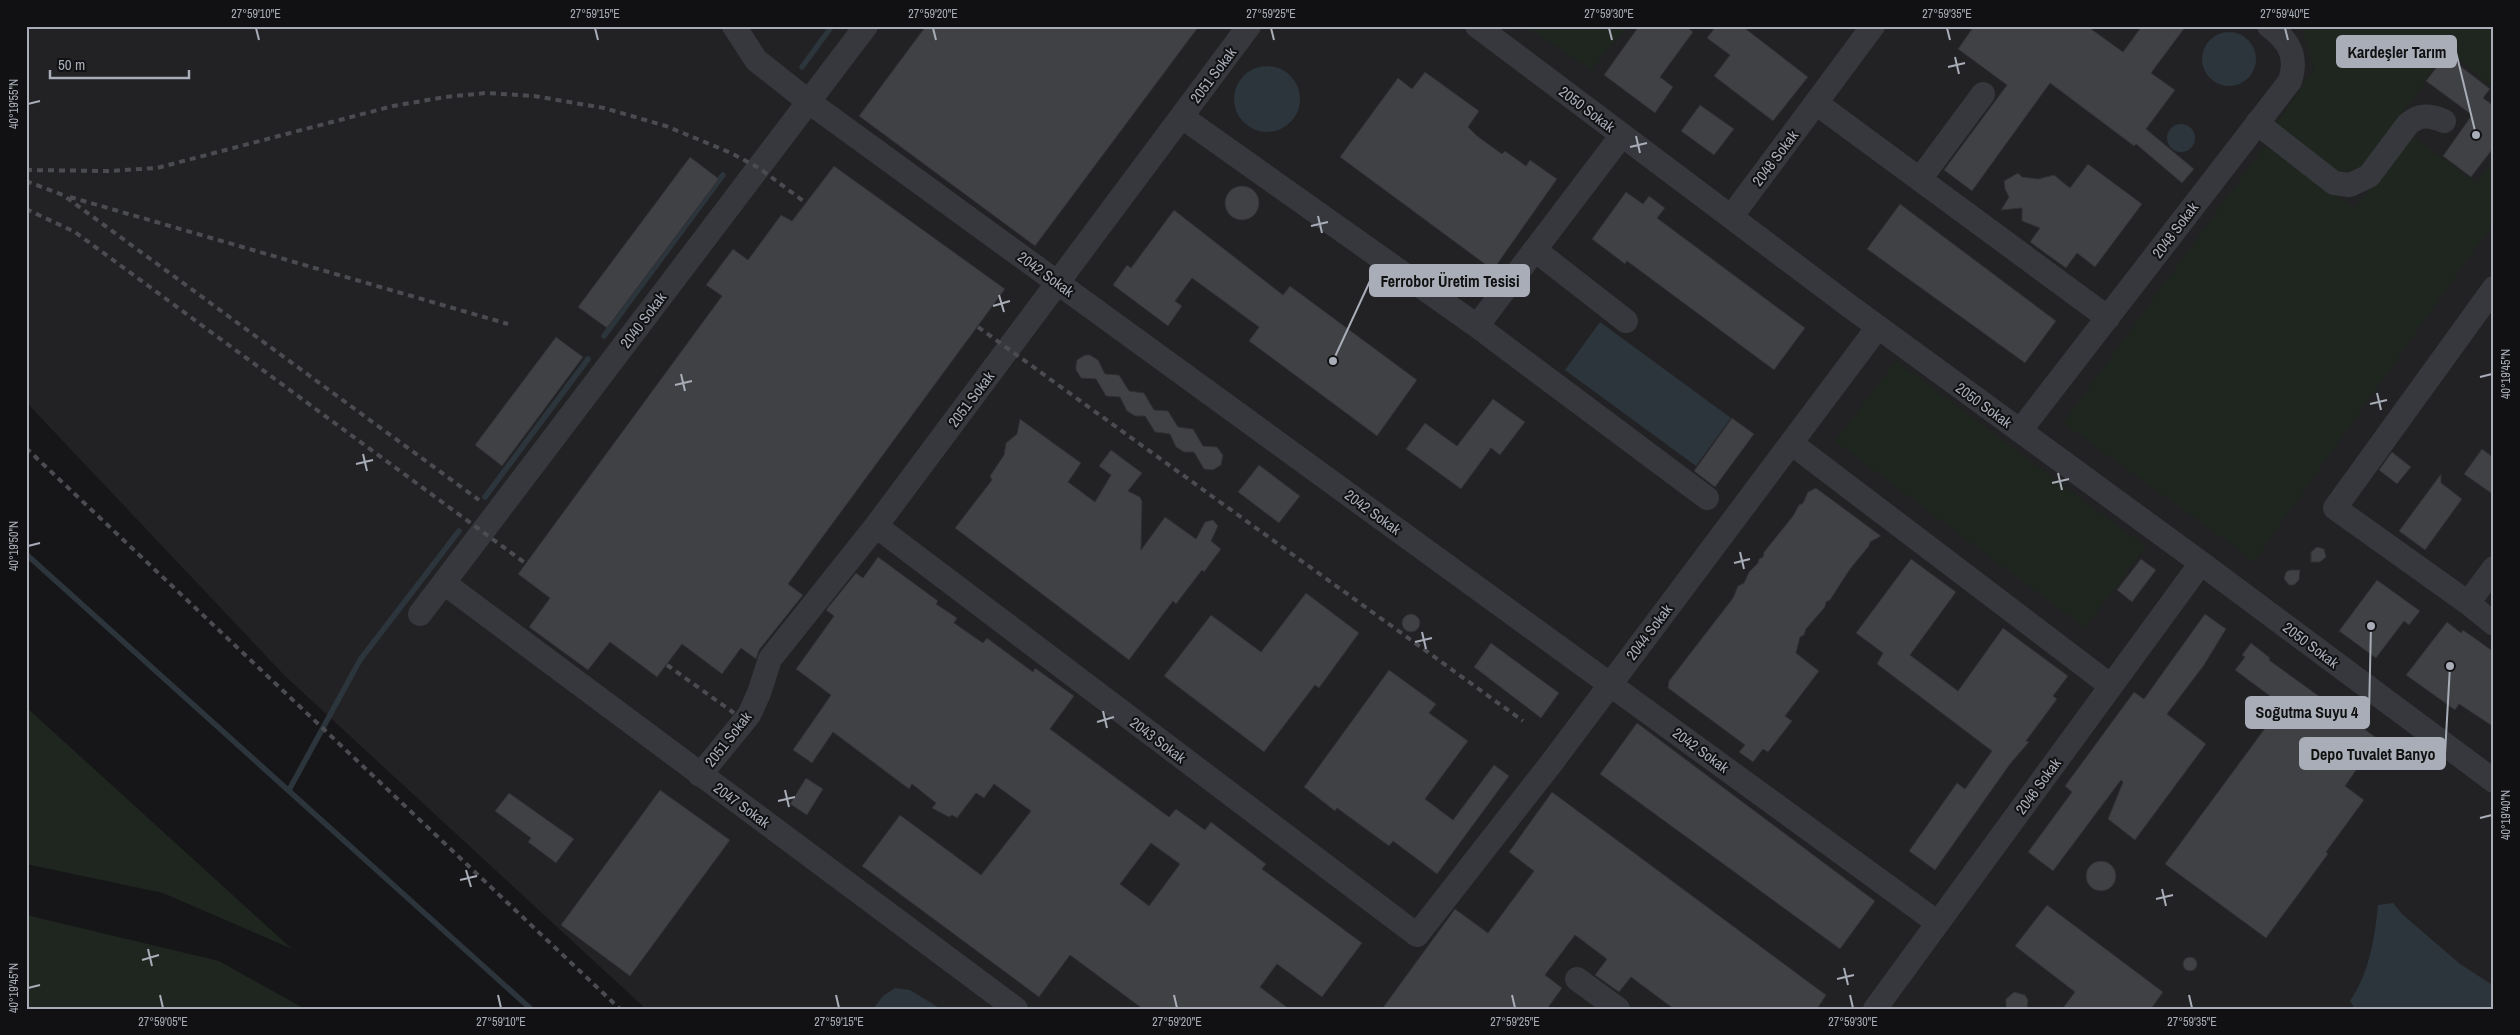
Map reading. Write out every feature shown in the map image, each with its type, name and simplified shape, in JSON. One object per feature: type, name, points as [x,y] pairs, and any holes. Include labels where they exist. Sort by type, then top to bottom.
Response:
[{"type":"lane","name":"2042 Sokak","points":[[734,26],[756,60],[809,102],[1938,923]]},
{"type":"lane","name":"2040 Sokak","points":[[420,614],[866,26]]},
{"type":"lane","name":"2050 Sokak","points":[[1477,26],[1731,218],[2201,563],[2494,782]]},
{"type":"lane","name":"2048 Sokak","points":[[1731,218],[1873,26]]},
{"type":"lane","name":"2048 Sokak","points":[[2020,431],[2290,81],[2293,71],[2291,49],[2281,35],[2268,26]]},
{"type":"lane","name":"2051 Sokak","points":[[700,775],[749,715],[770,659],[876,526],[1182,117],[1237,31]]},
{"type":"lane","points":[[1920,179],[1983,94]]},
{"type":"lane","points":[[1816,103],[2108,318]]},
{"type":"lane","points":[[2257,123],[2334,183],[2350,185],[2368,176],[2408,124],[2415,118],[2426,116],[2444,121]]},
{"type":"lane","points":[[1182,117],[1477,326],[1707,498]]},
{"type":"lane","points":[[1477,326],[1622,135]]},
{"type":"lane","points":[[1535,250],[1626,321]]},
{"type":"lane","points":[[2494,288],[2334,508],[2468,603],[2494,624]]},
{"type":"lane","name":"2044 Sokak","points":[[1417,935],[1610,684],[1878,327]]},
{"type":"lane","points":[[1791,443],[2111,686]]},
{"type":"lane","name":"2043 Sokak","points":[[876,526],[1417,935]]},
{"type":"lane","name":"2046 Sokak","points":[[1875,1009],[2201,563]]},
{"type":"lane","points":[[2468,603],[2494,568]]},
{"type":"lane","name":"2047 Sokak","points":[[444,583],[1016,1009]]},
{"type":"lane","points":[[1576,980],[1618,1009]]},
{"type":"shaded area","points":[[26,26],[2494,26],[2494,1009],[646,1009],[285,676],[26,402],[26,107],[40,102],[26,103]]},
{"type":"shaded area","points":[[1525,26],[1628,26],[1591,70]]},
{"type":"shaded area","points":[[2298,26],[2494,26],[2494,88],[2447,50],[2365,168],[2341,176],[2274,126],[2314,70],[2304,35]]},
{"type":"shaded area","points":[[2224,32],[2234,32],[2244,36],[2252,44],[2256,59],[2252,74],[2244,82],[2234,86],[2224,86],[2214,82],[2206,74],[2202,64],[2202,54],[2206,44],[2214,36]]},
{"type":"shaded area","points":[[1267,66],[1280,69],[1290,76],[1297,86],[1300,99],[1297,112],[1290,122],[1280,129],[1267,132],[1254,129],[1244,122],[1237,112],[1234,99],[1237,86],[1244,76],[1254,69]]},
{"type":"shaded area","points":[[2181,124],[2191,128],[2195,138],[2191,148],[2181,152],[2171,148],[2167,138],[2171,128]]},
{"type":"shaded area","points":[[2408,133],[2477,183],[2494,158],[2494,222],[2253,563],[2238,549],[2063,423],[2265,145],[2355,209]]},
{"type":"shaded area","points":[[1600,322],[1731,418],[1696,466],[1565,370]]},
{"type":"shaded area","points":[[1896,361],[2146,547],[2085,628],[1835,441]]},
{"type":"shaded area","points":[[26,707],[292,949],[163,893],[26,864]]},
{"type":"shaded area","points":[[2393,903],[2402,914],[2460,964],[2494,986],[2494,1009],[2355,1009],[2350,1001],[2362,979],[2370,955],[2378,905]]},
{"type":"shaded area","points":[[26,915],[219,961],[305,1009],[26,1009]]},
{"type":"shaded area","points":[[895,988],[910,990],[941,1009],[873,1009],[883,996]]},
{"type":"building","points":[[926,26],[1199,26],[1035,246],[859,116]]},
{"type":"building","points":[[1639,26],[1685,26],[1693,32],[1660,77],[1673,87],[1655,113],[1604,75]]},
{"type":"building","points":[[1716,26],[1742,26],[1808,77],[1773,121],[1714,76],[1730,55],[1707,38]]},
{"type":"building","points":[[1974,26],[2087,26],[2123,52],[2142,26],[2186,26],[2151,73],[2175,90],[2146,129],[2194,169],[2182,183],[2136,144],[2134,146],[2050,83],[1972,191],[1944,170],[2007,85],[1958,49]]},
{"type":"building","points":[[2446,55],[2490,89],[2483,98],[2494,106],[2494,147],[2471,177],[2443,156],[2472,115],[2426,81]]},
{"type":"building","points":[[1425,72],[1479,111],[1468,127],[1477,136],[1502,154],[1505,151],[1526,166],[1530,160],[1557,179],[1493,270],[1340,157],[1398,78],[1412,89]]},
{"type":"building","points":[[1700,105],[1734,129],[1714,155],[1681,131]]},
{"type":"building","points":[[690,157],[719,179],[607,328],[578,307]]},
{"type":"building","points":[[2088,164],[2142,204],[2095,267],[2077,253],[2066,268],[2030,242],[2040,228],[2022,221],[2022,208],[2001,210],[2009,197],[2004,181],[2018,173],[2022,177],[2038,179],[2054,175],[2070,188]]},
{"type":"building","points":[[834,166],[1005,289],[788,584],[803,595],[759,650],[756,659],[741,648],[722,674],[682,644],[657,677],[610,642],[588,670],[529,627],[550,598],[518,574],[722,296],[706,285],[733,249],[748,260],[781,215],[792,221]]},
{"type":"building","points":[[1242,186],[1254,191],[1259,203],[1254,215],[1242,220],[1230,215],[1225,203],[1230,191]]},
{"type":"building","points":[[1626,192],[1643,204],[1649,196],[1665,208],[1657,218],[1805,328],[1774,370],[1627,261],[1625,264],[1592,239]]},
{"type":"building","points":[[1900,204],[2056,321],[2025,363],[1867,249]]},
{"type":"building","points":[[1174,210],[1283,295],[1290,286],[1417,380],[1377,436],[1249,341],[1259,327],[1192,278],[1175,301],[1182,306],[1168,326],[1113,285],[1127,265],[1131,268]]},
{"type":"building","points":[[556,337],[583,357],[502,466],[475,445]]},
{"type":"building","points":[[1085,355],[1090,355],[1098,360],[1105,374],[1119,375],[1129,391],[1144,393],[1154,410],[1168,411],[1178,427],[1193,429],[1203,446],[1217,447],[1223,455],[1221,465],[1213,470],[1204,469],[1194,452],[1184,452],[1176,447],[1170,434],[1155,432],[1145,416],[1135,416],[1127,411],[1120,397],[1106,396],[1096,379],[1081,378],[1076,370],[1076,365],[1077,360]]},
{"type":"building","points":[[1493,399],[1525,422],[1500,455],[1491,448],[1461,489],[1406,449],[1425,423],[1457,446]]},
{"type":"building","points":[[1732,418],[1754,434],[1715,487],[1694,471]]},
{"type":"building","points":[[1020,419],[1081,463],[1068,482],[1095,502],[1111,475],[1099,466],[1111,450],[1142,473],[1128,491],[1140,497],[1142,502],[1141,550],[1165,517],[1196,539],[1205,522],[1213,520],[1218,526],[1211,541],[1221,549],[1176,604],[1173,601],[1129,660],[955,528],[992,480],[990,476],[1004,455],[1006,443],[1017,434]]},
{"type":"building","points":[[2482,449],[2494,458],[2494,495],[2464,474]]},
{"type":"building","points":[[2392,452],[2411,467],[2397,484],[2379,470]]},
{"type":"building","points":[[1259,465],[1300,496],[1279,523],[1238,492]]},
{"type":"building","points":[[2441,474],[2441,483],[2462,499],[2425,550],[2399,531]]},
{"type":"building","points":[[1816,488],[1881,536],[1870,542],[1830,600],[1826,602],[1825,607],[1806,629],[1804,635],[1800,637],[1796,653],[1819,671],[1785,716],[1792,721],[1768,752],[1763,749],[1753,762],[1739,752],[1745,745],[1668,688],[1669,681],[1733,598],[1738,586],[1744,583],[1749,572],[1758,563],[1759,559],[1763,557],[1764,552],[1793,516],[1799,505],[1803,503],[1808,492]]},
{"type":"building","points":[[2317,547],[2324,549],[2326,557],[2320,562],[2311,562],[2311,552]]},
{"type":"building","points":[[878,557],[938,601],[936,604],[957,618],[954,623],[983,643],[987,638],[1033,672],[1035,668],[1074,696],[1050,729],[1169,817],[1176,809],[1205,830],[1211,822],[1266,864],[1262,869],[1362,943],[1322,997],[1277,964],[1260,987],[1289,1009],[1143,1009],[1070,955],[1039,997],[862,866],[900,815],[981,875],[1031,811],[994,784],[984,798],[976,793],[957,818],[952,815],[949,817],[932,808],[936,803],[912,784],[909,789],[833,732],[812,763],[793,750],[831,695],[796,669],[834,616],[826,610],[856,573],[863,578]],"holes":[[[1151,843],[1180,864],[1149,906],[1120,884]]]},
{"type":"building","points":[[1911,559],[1956,592],[1910,655],[1958,691],[2003,628],[2068,676],[2053,696],[2057,699],[2026,741],[2029,742],[2010,764],[1935,870],[1909,851],[1957,783],[1965,789],[1992,751],[1877,664],[1883,653],[1856,633]]},
{"type":"building","points":[[2141,559],[2156,570],[2132,602],[2117,590]]},
{"type":"building","points":[[2300,570],[2299,580],[2294,585],[2289,585],[2284,579],[2286,572]]},
{"type":"building","points":[[2377,580],[2420,611],[2409,625],[2404,621],[2376,658],[2339,631]]},
{"type":"building","points":[[1306,593],[1359,633],[1319,688],[1315,685],[1264,752],[1164,676],[1211,615],[1261,652]]},
{"type":"building","points":[[1407,614],[1415,614],[1420,619],[1418,630],[1407,632],[1402,627],[1402,619]]},
{"type":"building","points":[[2205,614],[2226,629],[2204,665],[2167,714],[2206,744],[2135,840],[2108,819],[2123,782],[2121,780],[2053,871],[2028,852],[2072,792],[2065,786],[2134,692],[2144,699]]},
{"type":"building","points":[[2447,622],[2461,633],[2463,630],[2494,652],[2494,727],[2459,704],[2455,710],[2406,675]]},
{"type":"building","points":[[1491,643],[1559,693],[1541,718],[1474,667]]},
{"type":"building","points":[[2251,643],[2270,658],[2269,660],[2378,739],[2345,786],[2364,800],[2326,852],[2328,854],[2266,938],[2165,864],[2277,712],[2265,703],[2270,696],[2235,670],[2245,657],[2242,655]]},
{"type":"building","points":[[1389,670],[1436,704],[1429,713],[1468,741],[1425,799],[1453,820],[1494,765],[1509,776],[1437,874],[1393,841],[1389,846],[1337,808],[1335,811],[1304,787]]},
{"type":"building","points":[[1637,723],[1875,901],[1840,949],[1600,774]]},
{"type":"building","points":[[806,778],[823,789],[807,815],[790,804]]},
{"type":"building","points":[[660,790],[730,840],[630,976],[561,925]]},
{"type":"building","points":[[1552,792],[1826,995],[1817,1009],[1674,1009],[1631,977],[1619,992],[1595,975],[1607,959],[1575,935],[1545,975],[1562,988],[1547,1009],[1382,1009],[1455,909],[1488,933],[1534,871],[1509,852]]},
{"type":"building","points":[[509,793],[574,839],[556,863],[528,842],[531,838],[495,811]]},
{"type":"building","points":[[2101,861],[2111,866],[2116,876],[2111,886],[2101,891],[2091,886],[2086,876],[2091,866]]},
{"type":"building","points":[[2047,905],[2163,992],[2151,1009],[2062,1009],[2075,992],[2015,946]]},
{"type":"building","points":[[2187,957],[2193,957],[2197,964],[2193,971],[2187,971],[2183,967],[2183,961]]},
{"type":"building","points":[[2014,992],[2025,995],[2028,1000],[2027,1009],[2006,1009],[2006,999]]},
{"type":"waterway","points":[[802,67],[832,26]]},
{"type":"waterway","points":[[604,336],[723,175]]},
{"type":"waterway","points":[[485,497],[588,359]]},
{"type":"waterway","points":[[289,790],[360,660],[459,531]]},
{"type":"waterway","points":[[26,554],[531,1009]]},
{"type":"railway","points":[[26,170],[108,171],[157,168],[393,106],[445,97],[486,93],[534,96],[604,108],[666,126],[731,153],[759,168],[806,203]]},
{"type":"railway","points":[[26,181],[63,195],[479,500]]},
{"type":"railway","points":[[70,197],[508,324]]},
{"type":"railway","points":[[26,209],[75,232],[525,563]]},
{"type":"railway","points":[[978,327],[1523,721]]},
{"type":"railway","points":[[26,448],[620,1009]]},
{"type":"railway","points":[[667,665],[734,713]]},
{"type":"place","name":"Kardeşler Tarım","points":[[2476,135]]},
{"type":"place","name":"Ferrobor Üretim Tesisi","points":[[1333,361]]},
{"type":"place","name":"Soğutma Suyu 4","points":[[2371,626]]},
{"type":"place","name":"Depo Tuvalet Banyo","points":[[2450,666]]}]
